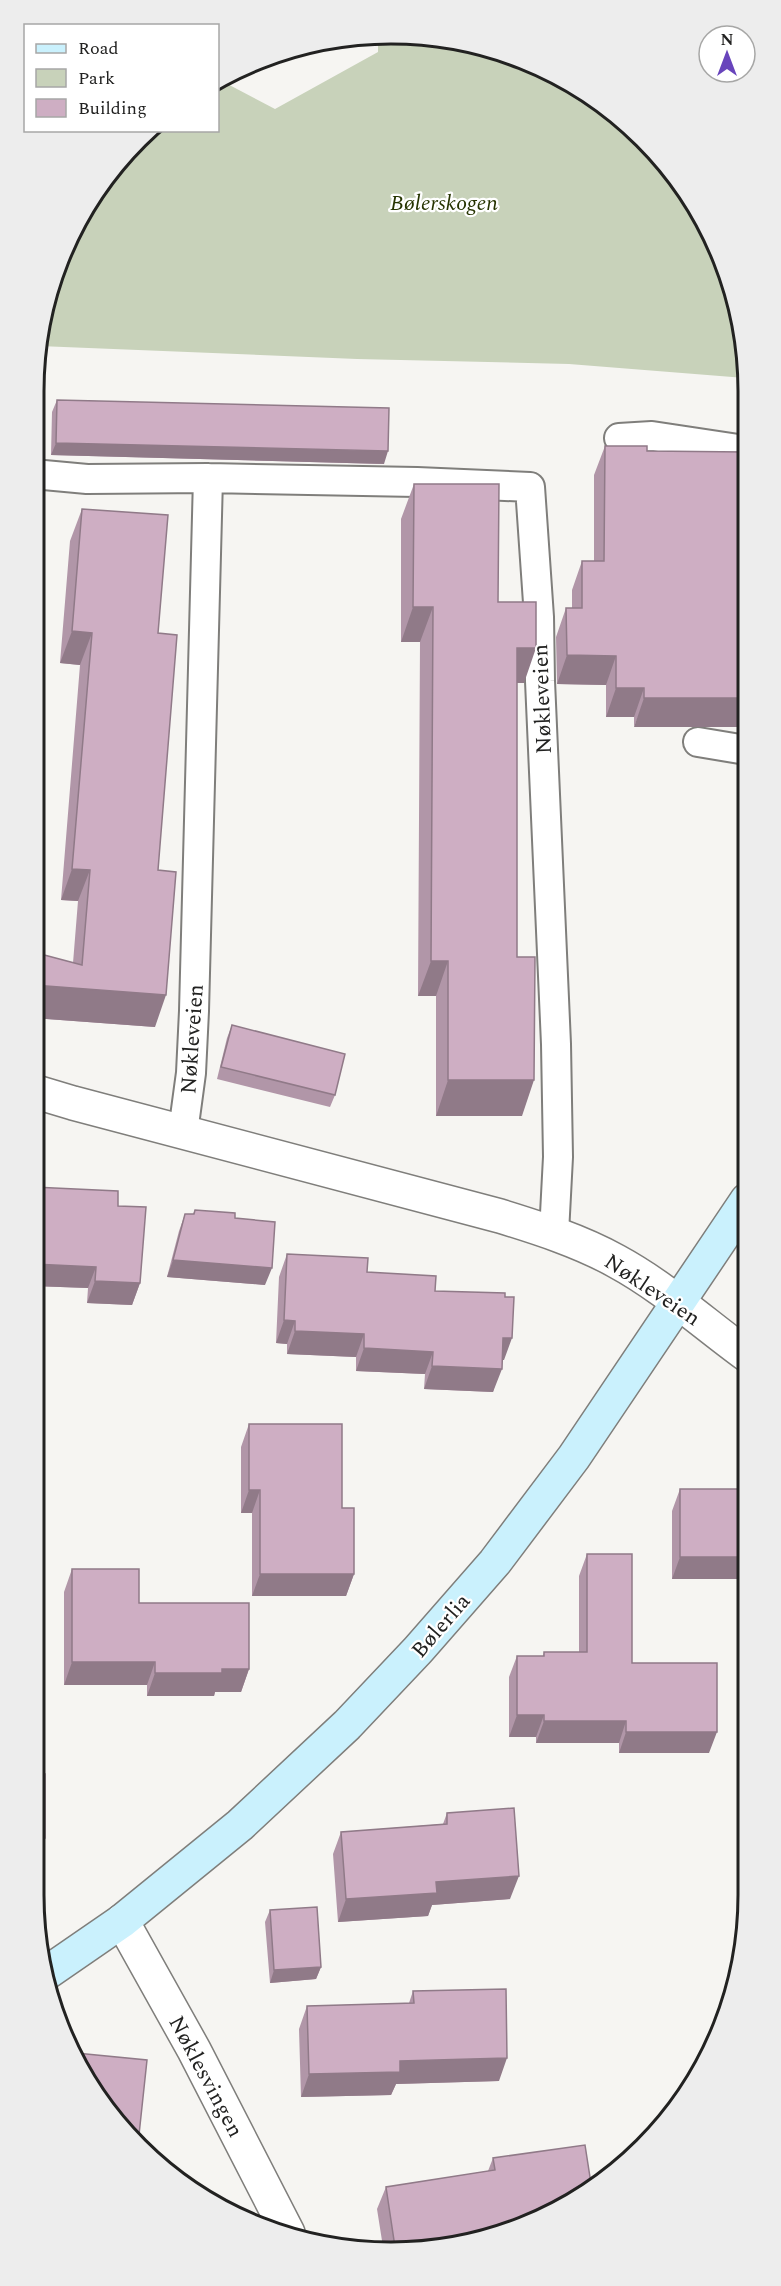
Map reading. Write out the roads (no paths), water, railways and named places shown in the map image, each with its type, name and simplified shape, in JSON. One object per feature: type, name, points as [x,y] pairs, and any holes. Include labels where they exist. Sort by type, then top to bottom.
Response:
[{"type":"street","name":"Nøkleveien","points":[[44,1093],[500,1216],[554,1233],[614,1260],[678,1300],[738,1348]]},
{"type":"street","name":"Bølerlia","points":[[52,1970],[122,1922],[240,1825],[346,1725],[418,1650],[495,1562],[574,1457],[738,1213]]},
{"type":"street","name":"Nøklesvingen","points":[[122,1922],[194,2050],[284,2226]]},
{"type":"lane","points":[[619,438],[652,436],[738,449]]},
{"type":"lane","name":"Nøkleveien","points":[[44,475],[87,479],[208,478],[417,482],[530,487],[539,617],[540,693],[556,1044],[558,1157],[554,1233]]},
{"type":"lane","name":"Nøkleveien","points":[[183,1132],[191,1073],[194,1011],[208,478]]},
{"type":"lane","points":[[698,742],[738,749]]},
{"type":"park label","name":"Bølerskogen","points":[[444,202]]}]
